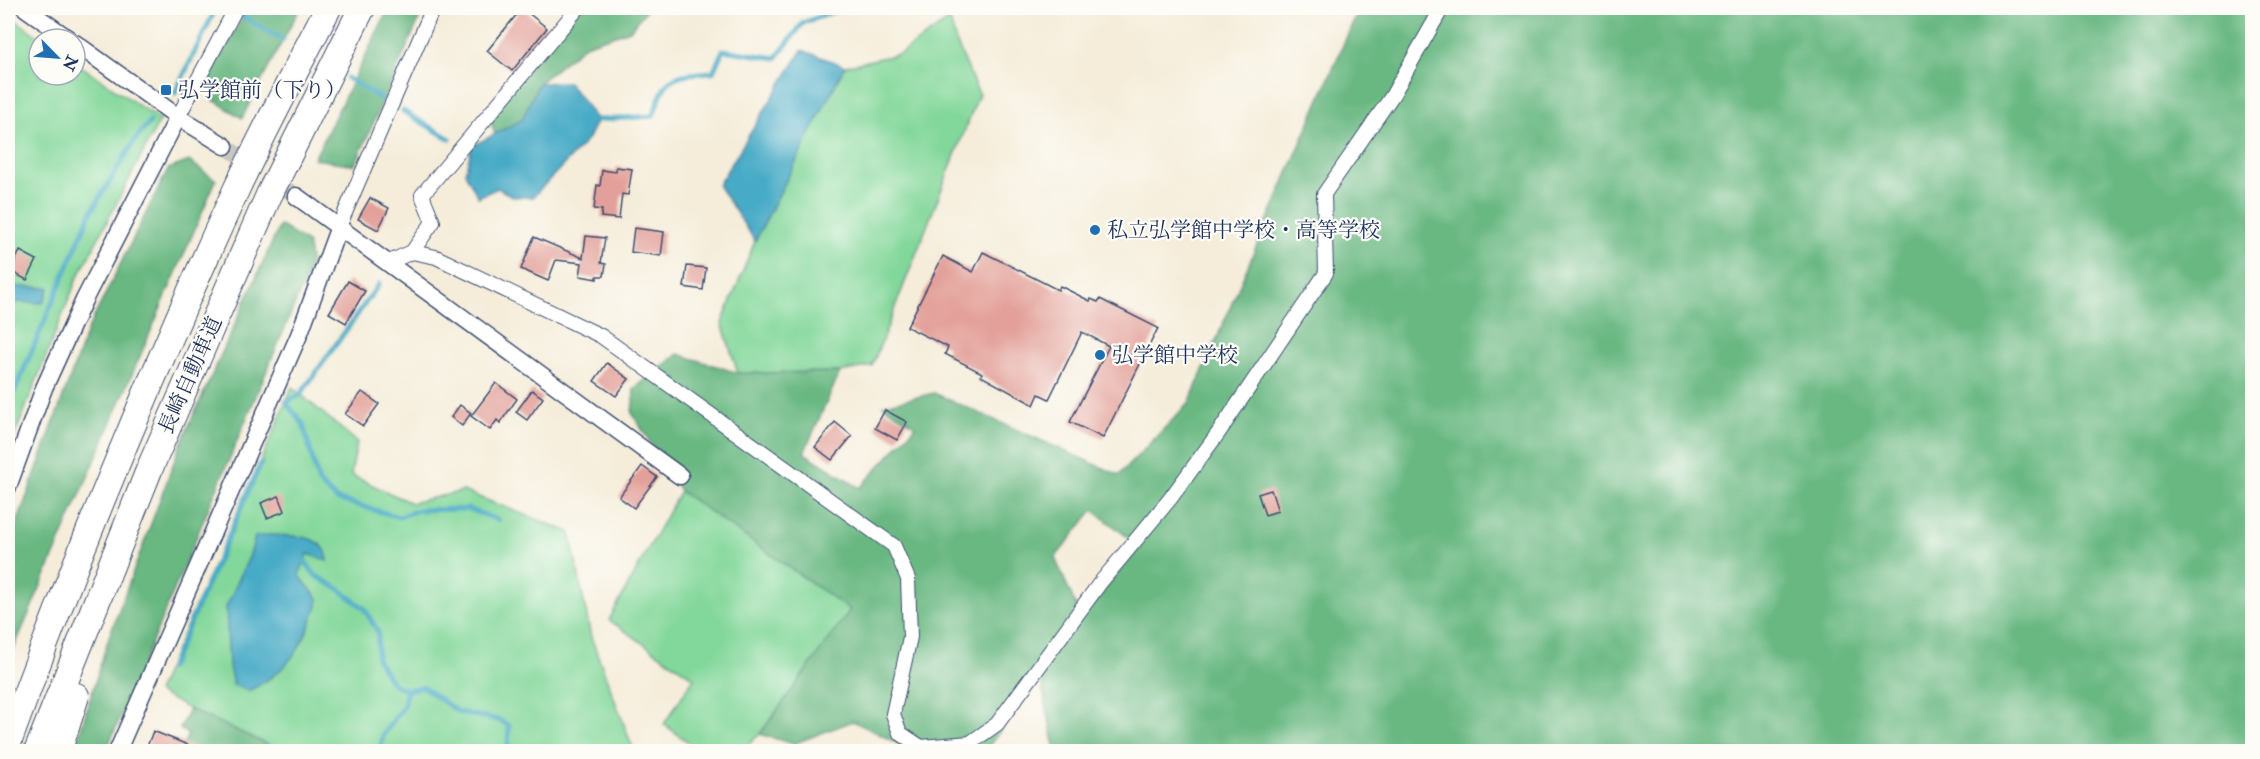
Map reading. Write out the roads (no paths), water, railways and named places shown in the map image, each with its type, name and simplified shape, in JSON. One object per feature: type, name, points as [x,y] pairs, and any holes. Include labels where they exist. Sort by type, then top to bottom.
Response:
[{"type":"highway","name":"長崎自動車道","points":[[8,743],[119,455],[237,189],[328,8]]},
{"type":"highway","name":"長崎自動車道","points":[[37,752],[149,470],[269,195],[362,8]]},
{"type":"highway","points":[[58,752],[149,470]]},
{"type":"street","points":[[29,8],[54,27]]},
{"type":"street","points":[[8,487],[44,388],[79,310],[236,8]]},
{"type":"street","points":[[117,752],[299,335],[338,229],[433,8]]},
{"type":"street","points":[[387,263],[412,252],[433,222],[422,195],[578,8]]},
{"type":"street","points":[[412,252],[436,257],[601,336],[894,546],[908,579],[910,637],[893,714],[900,733],[921,747],[970,743],[997,724],[1100,583],[1170,499],[1219,432],[1326,273],[1324,194],[1392,96],[1442,8]]},
{"type":"street","points":[[87,52],[178,117],[225,146]]},
{"type":"street","points":[[296,196],[338,229],[680,476]]},
{"type":"water","points":[[802,50],[845,66],[755,241],[718,185]]},
{"type":"water","points":[[568,82],[597,120],[587,140],[533,197],[513,197],[498,188],[478,197],[465,173],[472,146],[522,120],[539,83]]},
{"type":"water","points":[[8,286],[49,288],[43,303],[8,302]]},
{"type":"water","points":[[297,536],[314,541],[326,552],[328,561],[308,554],[299,575],[319,600],[302,643],[286,665],[276,674],[248,691],[233,685],[229,667],[226,607],[250,555],[255,537]]},
{"type":"waterway","points":[[175,93],[216,8]]},
{"type":"waterway","points":[[597,120],[653,116],[662,92],[672,79],[688,74],[713,72],[723,50],[776,58],[803,23],[843,8]]},
{"type":"waterway","points":[[242,16],[283,40]]},
{"type":"waterway","points":[[347,78],[382,99]]},
{"type":"waterway","points":[[403,111],[450,139]]},
{"type":"waterway","points":[[8,407],[91,212],[135,140],[150,122]]},
{"type":"waterway","points":[[379,284],[300,395],[286,402],[303,424],[319,483],[336,499],[399,517],[418,510],[469,509],[498,520]]},
{"type":"waterway","points":[[170,668],[261,463]]},
{"type":"waterway","points":[[304,560],[316,576],[339,589],[364,608],[378,632],[377,659],[393,684],[407,690],[423,687],[458,712],[499,720],[509,726],[508,748],[505,752]]},
{"type":"waterway","points":[[380,752],[383,735],[403,707],[407,690]]},
{"type":"tunnel","points":[[225,146],[296,196]]},
{"type":"place","name":"弘学館前（下り）","points":[[166,90]]},
{"type":"place","name":"私立弘学館中学校・高等学校","points":[[1095,230]]},
{"type":"place","name":"弘学館中学校","points":[[1100,355]]}]
